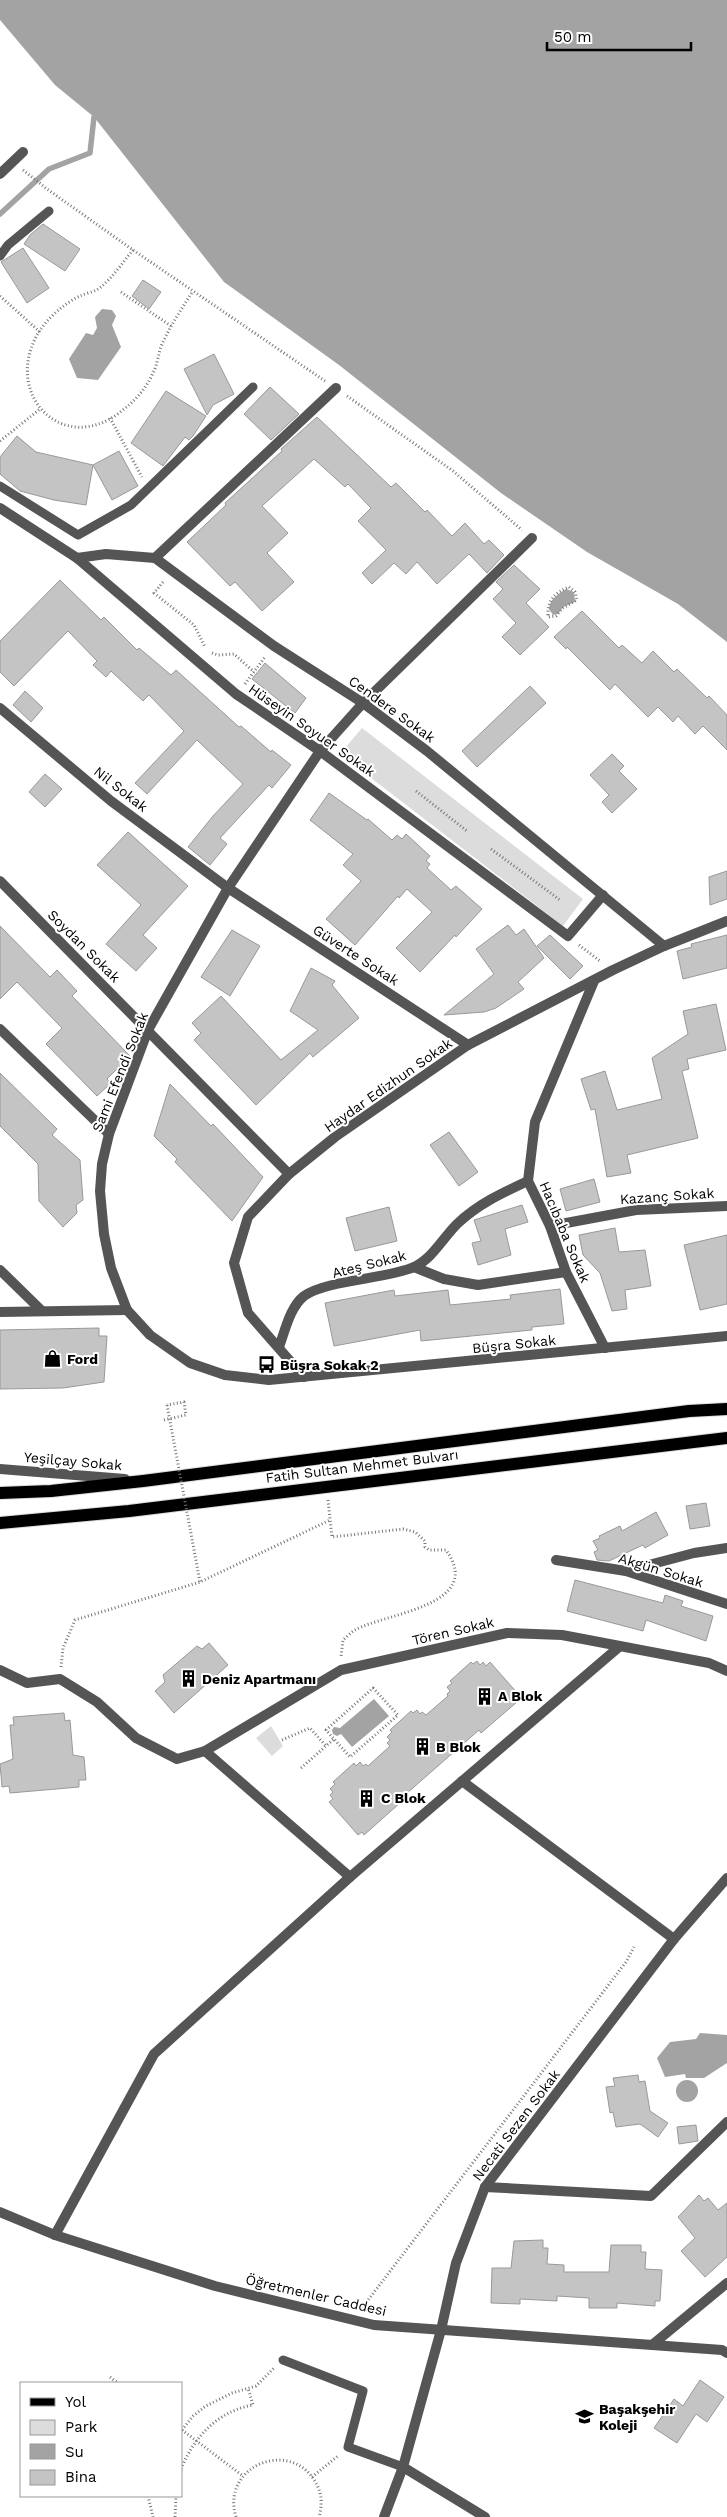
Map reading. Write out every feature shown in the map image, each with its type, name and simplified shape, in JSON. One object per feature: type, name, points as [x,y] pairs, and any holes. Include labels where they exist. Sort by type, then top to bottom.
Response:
[{"type":"main road","name":"Fatih Sultan Mehmet Bulvarı","points":[[0,1493],[51,1491],[144,1481],[689,1411],[727,1409]]},
{"type":"main road","name":"Fatih Sultan Mehmet Bulvarı","points":[[0,1523],[129,1511],[727,1438]]},
{"type":"street","points":[[0,174],[22,152]]},
{"type":"street","points":[[77,558],[106,554],[155,558],[336,388]]},
{"type":"street","name":"Hüseyin Soyuer Sokak","points":[[0,508],[77,558],[236,694],[320,750],[568,936]]},
{"type":"street","name":"Sami Efendi Sokak","points":[[304,1377],[269,1380],[234,1376],[190,1363],[150,1335],[128,1310],[111,1268],[104,1234],[100,1191],[102,1164],[109,1134],[148,1030],[228,888],[320,750],[363,703],[532,538]]},
{"type":"street","name":"Cendere Sokak","points":[[155,558],[274,646],[363,703],[427,751],[664,946]]},
{"type":"street","name":"Nil Sokak","points":[[0,708],[111,801],[228,888]]},
{"type":"street","name":"Soydan Sokak","points":[[0,881],[289,1174]]},
{"type":"street","name":"Güverte Sokak","points":[[228,888],[468,1045]]},
{"type":"street","points":[[568,936],[603,895]]},
{"type":"street","name":"Haydar Edizhun Sokak","points":[[304,1377],[248,1313],[234,1263],[248,1217],[289,1174],[335,1137],[468,1045],[594,982],[613,970],[664,946],[727,921]]},
{"type":"street","name":"Hacıbaba Sokak","points":[[594,982],[535,1122],[528,1181],[550,1226],[566,1272],[605,1348]]},
{"type":"street","points":[[0,1029],[109,1134]]},
{"type":"street","name":"Ateş Sokak","points":[[279,1347],[288,1320],[297,1304],[305,1296],[325,1288],[414,1268],[428,1259],[440,1242],[469,1214],[494,1196],[528,1181]]},
{"type":"street","name":"Kazanç Sokak","points":[[550,1226],[636,1210],[727,1206]]},
{"type":"street","points":[[414,1268],[444,1279],[478,1285],[566,1272]]},
{"type":"street","points":[[0,1270],[42,1311]]},
{"type":"street","points":[[0,1312],[128,1310]]},
{"type":"street","name":"Büşra Sokak","points":[[304,1377],[727,1336]]},
{"type":"street","name":"Yeşilçay Sokak","points":[[0,1469],[144,1481]]},
{"type":"street","points":[[626,1571],[694,1553],[727,1548]]},
{"type":"street","name":"Akgün Sokak","points":[[556,1560],[626,1571],[727,1604]]},
{"type":"street","name":"Tören Sokak","points":[[60,1679],[96,1702],[136,1738],[177,1759],[205,1751],[341,1670],[508,1633],[562,1635],[709,1663],[727,1671]]},
{"type":"street","points":[[55,2235],[154,2054],[350,1877],[619,1647]]},
{"type":"street","points":[[0,1670],[27,1683],[60,1679]]},
{"type":"street","points":[[205,1751],[350,1877]]},
{"type":"street","points":[[462,1781],[674,1939]]},
{"type":"street","name":"Necati Sezen Sokak","points":[[384,2517],[404,2467],[441,2330],[456,2263],[485,2187],[674,1939],[727,1878]]},
{"type":"street","points":[[485,2187],[651,2196],[727,2122]]},
{"type":"street","name":"Öğretmenler Caddesi","points":[[0,2212],[55,2235],[216,2286],[374,2325],[722,2350],[727,2353]]},
{"type":"street","points":[[652,2345],[727,2283]]},
{"type":"street","points":[[404,2467],[485,2517]]},
{"type":"lane","points":[[0,256],[8,245],[49,211]]},
{"type":"lane","points":[[0,486],[78,535],[130,504],[253,387]]},
{"type":"lane","points":[[283,2360],[363,2391],[348,2447],[404,2467]]},
{"type":"path","points":[[13,162],[47,189],[133,250],[336,388],[452,470],[532,538]]},
{"type":"path","points":[[133,250],[100,288],[78,297],[60,310],[40,332],[29,358],[27,377],[30,389],[40,409],[50,419],[70,426],[89,427],[110,418],[140,395],[154,372],[161,346],[171,326],[193,291]]},
{"type":"path","points":[[121,292],[171,326]]},
{"type":"path","points":[[0,296],[40,332]]},
{"type":"path","points":[[0,441],[40,409]]},
{"type":"path","points":[[110,418],[148,488]]},
{"type":"path","points":[[173,571],[154,593],[194,625],[207,649],[218,655],[234,654],[254,672]]},
{"type":"path","points":[[569,588],[575,592],[577,600],[563,608],[556,616],[548,617],[549,601],[557,593],[569,588]]},
{"type":"path","points":[[236,694],[274,646]]},
{"type":"path","points":[[416,791],[467,831]]},
{"type":"path","points":[[491,849],[560,900]]},
{"type":"path","points":[[568,936],[613,970]]},
{"type":"path","points":[[164,1420],[186,1415],[184,1402],[167,1405],[200,1582]]},
{"type":"path","points":[[326,1486],[332,1537],[403,1528],[415,1532],[425,1541],[425,1547],[430,1550],[446,1550],[454,1561],[455,1571],[454,1582],[447,1593],[432,1603],[354,1630],[343,1640],[341,1670]]},
{"type":"path","points":[[60,1679],[63,1648],[74,1620],[200,1582],[330,1520]]},
{"type":"path","points":[[373,1688],[398,1715],[350,1757],[334,1739],[326,1730],[373,1688]]},
{"type":"path","points":[[282,1740],[310,1728],[326,1746]]},
{"type":"path","points":[[301,1768],[334,1739]]},
{"type":"path","points":[[353,2320],[626,1962],[634,1947]]},
{"type":"path","points":[[244,2476],[182,2430],[193,2416],[206,2406],[232,2393],[256,2386],[283,2360]]},
{"type":"path","points":[[110,2377],[117,2382]]},
{"type":"path","points":[[182,2467],[196,2441],[217,2419],[240,2407],[253,2405],[248,2388]]},
{"type":"path","points":[[312,2477],[348,2447]]},
{"type":"path","points":[[236,2517],[234,2500],[236,2490],[244,2476],[257,2465],[278,2460],[299,2466],[312,2477],[320,2491],[319,2517]]},
{"type":"path","points":[[148,2497],[154,2517]]},
{"type":"path","points":[[175,2517],[176,2497]]},
{"type":"green space","points":[[362,728],[583,899],[563,926],[340,754]]},
{"type":"green space","points":[[271,1726],[283,1746],[272,1756],[256,1738]]},
{"type":"water","points":[[0,0],[727,0],[727,642],[678,604],[587,552],[501,493],[339,365],[224,282],[94,117],[55,85],[0,20]]},
{"type":"water","points":[[102,309],[112,310],[116,316],[112,325],[121,347],[98,380],[77,378],[69,359],[86,333],[93,335],[97,328],[95,317]]},
{"type":"water","points":[[566,589],[574,592],[575,602],[563,607],[558,614],[553,615],[549,609],[551,602]]},
{"type":"water","points":[[374,1699],[389,1716],[352,1747],[341,1734],[337,1736],[333,1734],[332,1730],[334,1727],[340,1728]]},
{"type":"water","points":[[700,2033],[727,2035],[727,2063],[704,2078],[686,2078],[685,2074],[665,2077],[657,2058],[670,2042],[696,2039]]},
{"type":"water","points":[[687,2080],[697,2087],[698,2091],[691,2101],[687,2102],[677,2095],[676,2091],[683,2081]]},
{"type":"building","points":[[43,224],[80,249],[65,271],[24,244],[30,235]]},
{"type":"building","points":[[23,248],[49,288],[27,303],[1,262]]},
{"type":"building","points":[[143,280],[161,292],[149,309],[132,296]]},
{"type":"building","points":[[214,354],[234,394],[213,405],[207,415],[184,369]]},
{"type":"building","points":[[270,387],[299,414],[271,440],[244,414]]},
{"type":"building","points":[[166,391],[206,416],[193,436],[189,440],[185,437],[163,466],[131,443]]},
{"type":"building","points":[[317,417],[391,487],[396,483],[425,512],[427,510],[452,536],[465,523],[484,544],[489,540],[504,555],[487,573],[469,554],[437,584],[417,562],[406,574],[394,563],[372,584],[362,573],[386,550],[358,521],[371,508],[348,484],[345,487],[314,459],[262,506],[288,533],[267,553],[294,582],[262,611],[235,582],[230,586],[187,542],[226,505],[225,503],[282,451],[281,449]]},
{"type":"building","points":[[17,436],[36,452],[93,465],[86,505],[54,500],[20,491],[0,474],[0,457]]},
{"type":"building","points":[[119,451],[138,486],[112,500],[93,465]]},
{"type":"building","points":[[514,565],[540,589],[526,603],[549,627],[520,655],[502,637],[516,623],[493,599],[503,589],[496,582]]},
{"type":"building","points":[[60,580],[101,620],[104,617],[137,650],[139,648],[171,675],[176,670],[239,727],[241,726],[271,752],[272,750],[291,765],[272,788],[269,785],[220,838],[227,844],[210,865],[188,847],[213,816],[243,784],[197,740],[147,794],[135,783],[184,731],[149,695],[143,701],[111,671],[106,677],[93,665],[97,661],[68,631],[14,686],[0,672],[0,641]]},
{"type":"building","points":[[582,611],[619,648],[622,645],[642,663],[653,651],[674,672],[677,669],[707,698],[709,696],[727,715],[727,750],[703,726],[695,734],[678,716],[673,722],[658,707],[648,717],[615,684],[610,690],[567,647],[566,649],[554,637]]},
{"type":"building","points":[[265,663],[306,698],[295,713],[252,679]]},
{"type":"building","points":[[530,686],[546,703],[477,767],[462,751]]},
{"type":"building","points":[[25,691],[43,708],[31,722],[13,705]]},
{"type":"building","points":[[612,754],[624,766],[619,771],[637,789],[612,813],[602,802],[609,795],[590,775]]},
{"type":"building","points":[[45,774],[62,789],[45,807],[29,792]]},
{"type":"building","points":[[329,793],[368,819],[392,840],[397,835],[402,839],[406,834],[430,856],[426,861],[430,864],[427,868],[451,890],[456,886],[482,909],[420,972],[396,948],[432,912],[407,889],[399,898],[398,896],[355,945],[326,919],[361,881],[343,865],[353,854],[310,820]]},
{"type":"building","points":[[128,832],[188,886],[143,935],[157,948],[136,971],[106,944],[141,905],[97,865]]},
{"type":"building","points":[[727,871],[727,899],[710,905],[709,877]]},
{"type":"building","points":[[508,925],[516,935],[524,929],[544,958],[518,982],[524,989],[496,1008],[484,1012],[444,1015],[494,974],[476,949]]},
{"type":"building","points":[[0,926],[50,977],[57,970],[77,991],[72,996],[130,1056],[107,1079],[111,1083],[97,1096],[46,1044],[62,1028],[17,982],[0,999]]},
{"type":"building","points":[[232,930],[260,946],[230,996],[201,977]]},
{"type":"building","points":[[550,935],[583,966],[570,979],[537,946]]},
{"type":"building","points":[[727,935],[727,968],[683,979],[677,951],[692,947],[691,944]]},
{"type":"building","points":[[311,968],[335,981],[332,985],[359,1018],[313,1057],[310,1053],[256,1105],[194,1040],[201,1033],[192,1023],[221,996],[281,1060],[318,1030],[290,1011]]},
{"type":"building","points":[[716,1004],[726,1050],[687,1059],[689,1069],[682,1071],[698,1138],[627,1155],[631,1173],[607,1177],[595,1109],[591,1110],[581,1079],[605,1071],[617,1110],[662,1099],[652,1058],[688,1034],[683,1011]]},
{"type":"building","points":[[0,1073],[57,1129],[52,1135],[80,1160],[83,1200],[76,1205],[77,1213],[63,1227],[39,1201],[38,1164],[0,1126]]},
{"type":"building","points":[[170,1084],[211,1126],[213,1124],[263,1177],[232,1221],[175,1162],[177,1159],[154,1136]]},
{"type":"building","points":[[449,1132],[478,1172],[459,1186],[430,1145]]},
{"type":"building","points":[[594,1179],[600,1202],[566,1211],[560,1189]]},
{"type":"building","points":[[522,1205],[528,1222],[505,1229],[511,1255],[478,1265],[472,1243],[481,1241],[474,1220]]},
{"type":"building","points":[[389,1207],[397,1241],[355,1251],[346,1218]]},
{"type":"building","points":[[615,1228],[619,1252],[645,1250],[651,1286],[625,1290],[627,1309],[612,1311],[600,1273],[583,1255],[579,1235]]},
{"type":"building","points":[[727,1235],[727,1304],[700,1310],[684,1245]]},
{"type":"building","points":[[560,1289],[564,1324],[532,1327],[532,1330],[421,1341],[420,1330],[334,1346],[325,1303],[394,1290],[395,1296],[448,1290],[450,1305],[511,1299],[510,1295]]},
{"type":"building","name":"Ford","points":[[99,1328],[99,1336],[107,1336],[104,1382],[63,1388],[0,1389],[0,1330]]},
{"type":"building","points":[[706,1503],[710,1526],[690,1529],[686,1506]]},
{"type":"building","points":[[656,1512],[668,1535],[645,1548],[643,1545],[609,1561],[597,1560],[594,1552],[598,1550],[593,1541],[600,1538],[599,1536],[620,1526],[622,1531]]},
{"type":"building","points":[[575,1580],[663,1603],[665,1595],[683,1601],[681,1606],[713,1616],[706,1641],[646,1620],[643,1631],[567,1611]]},
{"type":"building","name":"Deniz Apartmanı","points":[[209,1643],[228,1665],[174,1713],[155,1691],[165,1682],[163,1675],[197,1646],[202,1649]]},
{"type":"building","points":[[477,1661],[480,1665],[483,1662],[486,1666],[490,1662],[519,1695],[514,1699],[517,1702],[481,1733],[479,1730],[398,1801],[400,1803],[364,1835],[362,1832],[358,1835],[329,1802],[333,1799],[330,1795],[333,1792],[330,1789],[335,1784],[333,1782],[354,1763],[356,1766],[360,1762],[363,1766],[366,1764],[368,1766],[390,1746],[387,1743],[390,1740],[387,1737],[392,1732],[390,1730],[411,1711],[413,1713],[417,1710],[420,1714],[422,1712],[426,1715],[448,1696],[447,1694],[450,1691],[447,1687],[452,1683],[450,1681],[471,1662],[473,1664]]},
{"type":"building","points":[[64,1713],[65,1721],[70,1720],[73,1755],[84,1757],[86,1780],[79,1780],[79,1787],[10,1793],[9,1786],[2,1787],[0,1764],[13,1759],[10,1725],[14,1725],[13,1717]]},
{"type":"building","points":[[638,2075],[639,2082],[645,2081],[650,2111],[668,2123],[658,2137],[640,2124],[616,2127],[613,2112],[610,2113],[606,2087],[615,2086],[613,2078]]},
{"type":"building","points":[[696,2125],[698,2141],[679,2144],[677,2127]]},
{"type":"building","points":[[699,2195],[704,2201],[708,2198],[718,2210],[727,2203],[727,2257],[705,2277],[681,2251],[695,2238],[678,2217]]},
{"type":"building","points":[[543,2240],[543,2248],[548,2248],[547,2264],[564,2265],[564,2272],[609,2272],[611,2245],[641,2245],[641,2252],[646,2252],[645,2269],[662,2270],[660,2301],[655,2301],[655,2306],[617,2303],[617,2308],[589,2308],[589,2298],[557,2296],[557,2301],[520,2299],[520,2304],[491,2303],[492,2268],[511,2268],[514,2241]]},
{"type":"building","points":[[700,2380],[724,2397],[707,2422],[696,2414],[677,2443],[654,2428],[674,2399],[683,2406]]},
{"type":"waterway","points":[[0,214],[49,169],[90,153],[94,117]]},
{"type":"place","name":"Ford","points":[[53,1359]]},
{"type":"place","name":"Büşra Sokak 2","points":[[266,1365]]},
{"type":"place","name":"Deniz Apartmanı","points":[[188,1679]]},
{"type":"place","name":"A Blok","points":[[484,1696]]},
{"type":"place","name":"B Blok","points":[[422,1747]]},
{"type":"place","name":"C Blok","points":[[367,1798]]},
{"type":"place","name":"Başakşehir Koleji","points":[[585,2417]]}]
